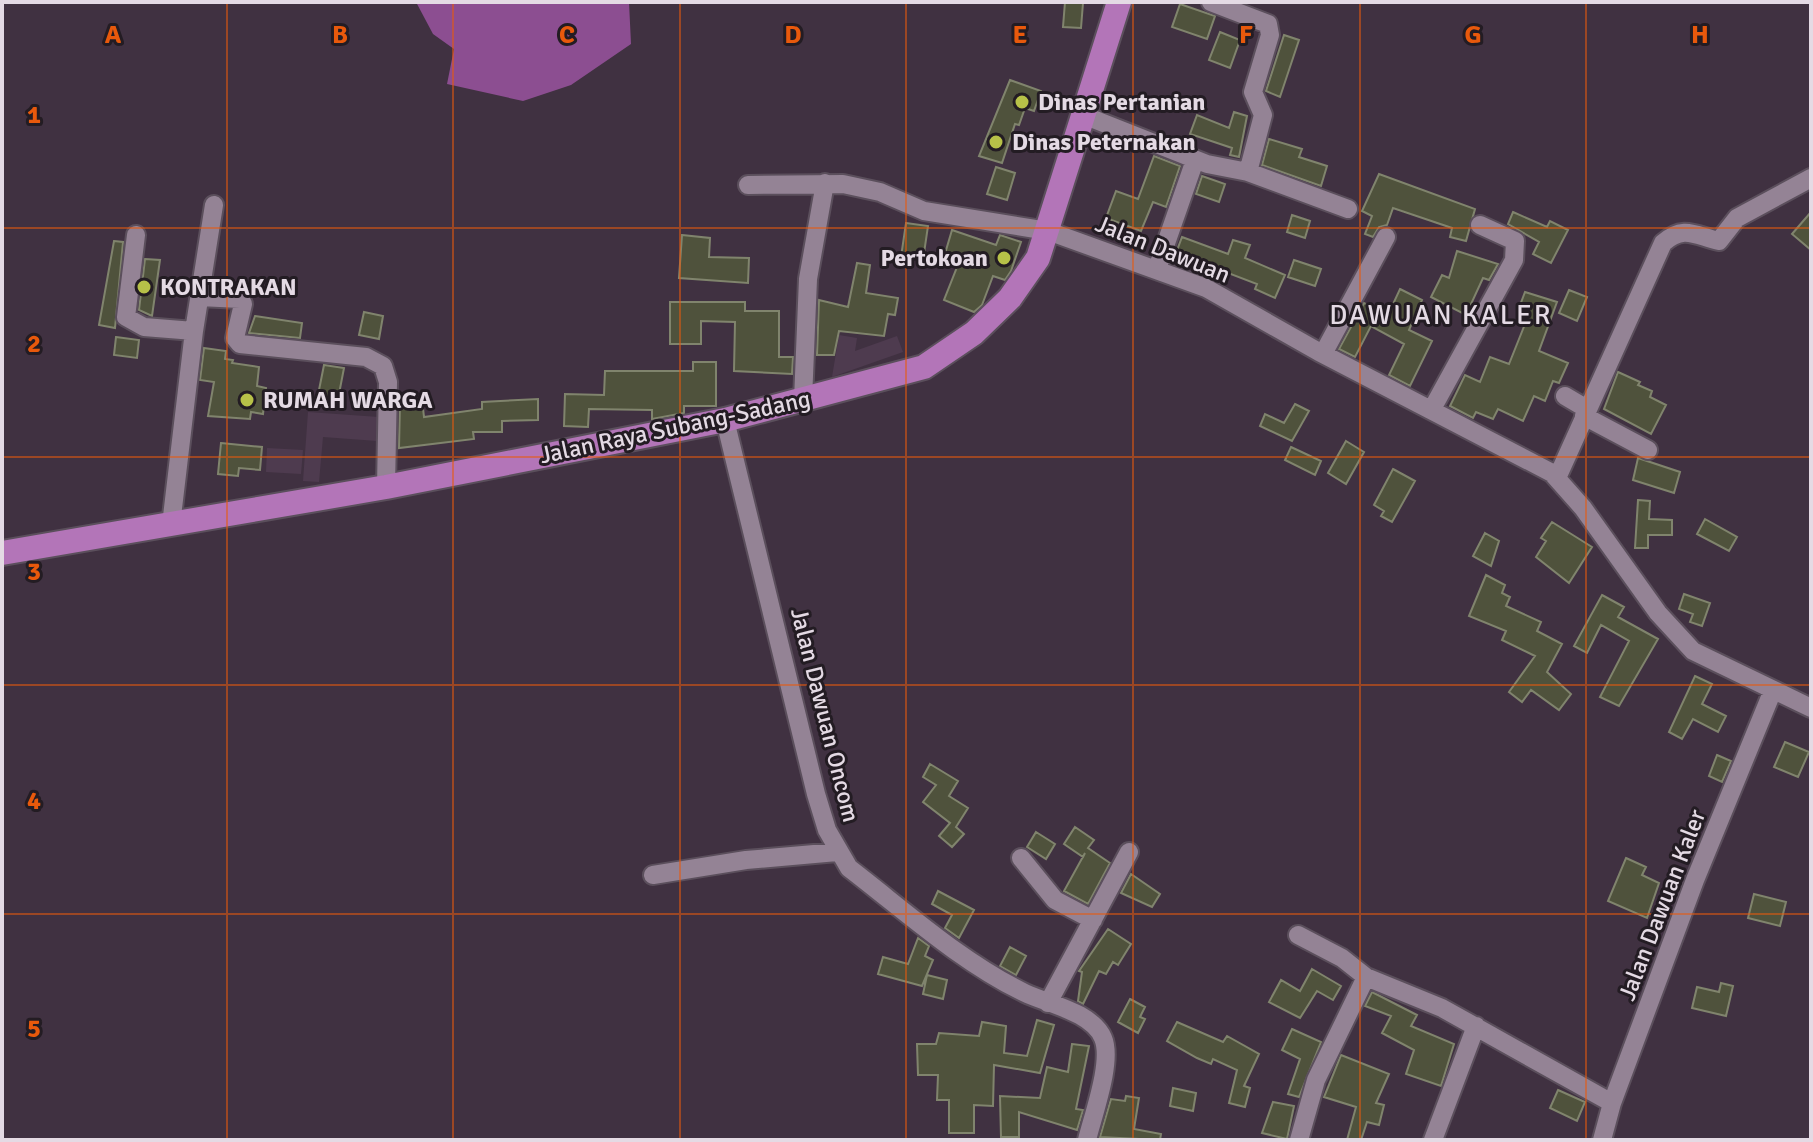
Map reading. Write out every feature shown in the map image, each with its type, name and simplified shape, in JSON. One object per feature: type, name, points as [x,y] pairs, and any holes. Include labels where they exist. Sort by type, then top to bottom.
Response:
[{"type":"main road","name":"Jalan Raya Subang-Sadang","points":[[2,553],[386,487],[725,420],[924,367],[974,333],[1030,273],[1048,231],[1119,2]]},
{"type":"street","points":[[1211,2],[1268,24],[1270,35],[1253,92],[1263,115],[1248,172]]},
{"type":"street","points":[[1083,115],[1195,160],[1248,172],[1348,209]]},
{"type":"street","points":[[1157,269],[1195,160]]},
{"type":"street","points":[[1555,476],[1663,243],[1690,230],[1718,242],[1737,218],[1811,178]]},
{"type":"street","points":[[803,400],[808,279],[825,183]]},
{"type":"street","name":"Jalan Dawuan","points":[[748,185],[825,183],[880,192],[924,211],[1048,231],[1206,288],[1323,354],[1514,451],[1555,476],[1583,508],[1658,613],[1693,651],[1811,708]]},
{"type":"street","points":[[171,525],[194,331],[214,205]]},
{"type":"street","points":[[1432,409],[1514,260],[1517,248],[1511,237],[1480,225]]},
{"type":"street","points":[[136,235],[126,317],[144,327],[194,331]]},
{"type":"street","points":[[1323,354],[1386,237]]},
{"type":"street","points":[[200,297],[240,299],[243,304],[235,338],[240,344],[366,357],[383,366],[388,382],[386,487]]},
{"type":"street","points":[[1565,396],[1586,413],[1648,450]]},
{"type":"street","name":"Jalan Dawuan Oncom","points":[[725,420],[737,457],[816,794],[837,852],[849,868],[965,956],[1022,991],[1084,1018],[1104,1040],[1106,1055],[1093,1138]]},
{"type":"street","name":"Jalan Dawuan Kaler","points":[[1602,1140],[1612,1103],[1695,880],[1773,690]]},
{"type":"street","points":[[653,875],[746,860],[837,852]]},
{"type":"street","points":[[1048,1003],[1129,852]]},
{"type":"street","points":[[1021,858],[1055,900],[1093,920]]},
{"type":"street","points":[[1298,935],[1342,958],[1366,977],[1476,1026],[1612,1103]]},
{"type":"street","points":[[1299,1140],[1316,1080],[1366,977]]},
{"type":"street","points":[[1433,1140],[1476,1026]]},
{"type":"shaded area","points":[[416,2],[629,2],[631,44],[571,85],[523,101],[447,84],[454,49],[433,34]]},
{"type":"shaded area","points":[[839,335],[857,338],[855,351],[897,336],[903,352],[832,377]]},
{"type":"shaded area","points":[[308,412],[379,417],[377,441],[323,437],[319,482],[303,481]]},
{"type":"shaded area","points":[[267,448],[303,450],[301,474],[266,472]]},
{"type":"building","points":[[1065,2],[1083,3],[1081,28],[1063,27]]},
{"type":"building","points":[[1180,4],[1215,16],[1207,39],[1172,27]]},
{"type":"building","points":[[1220,32],[1240,40],[1230,68],[1209,60]]},
{"type":"building","points":[[1284,35],[1299,40],[1280,97],[1266,91]]},
{"type":"building","points":[[1010,80],[1041,91],[1034,111],[1025,108],[1019,125],[1015,124],[1002,163],[979,156]]},
{"type":"building","points":[[1234,112],[1247,116],[1239,157],[1230,155],[1232,148],[1190,134],[1197,115],[1229,128]]},
{"type":"building","points":[[1269,139],[1302,149],[1299,157],[1327,166],[1321,186],[1262,165]]},
{"type":"building","points":[[1154,156],[1180,166],[1166,207],[1153,202],[1141,231],[1106,218],[1116,191],[1138,199]]},
{"type":"building","name":"Dinas Pertanian","points":[[996,167],[1015,173],[1007,200],[987,194]]},
{"type":"building","points":[[1379,174],[1475,209],[1466,241],[1450,237],[1452,228],[1393,208],[1387,225],[1379,227],[1373,237],[1365,234],[1372,216],[1362,211]]},
{"type":"building","points":[[1202,176],[1225,184],[1219,202],[1196,194]]},
{"type":"building","points":[[1513,212],[1547,227],[1550,221],[1568,230],[1551,263],[1533,254],[1539,242],[1508,224]]},
{"type":"building","points":[[1811,212],[1811,250],[1792,234]]},
{"type":"building","points":[[1292,215],[1310,221],[1305,238],[1287,232]]},
{"type":"building","points":[[906,223],[928,226],[923,260],[901,257]]},
{"type":"building","points":[[952,230],[996,245],[1000,235],[1021,242],[1005,280],[993,276],[982,305],[974,312],[944,300],[959,262],[944,257]]},
{"type":"building","points":[[682,235],[710,238],[709,257],[749,258],[748,283],[679,278]]},
{"type":"building","points":[[1182,237],[1228,254],[1233,240],[1250,245],[1245,258],[1285,275],[1275,298],[1255,289],[1257,284],[1176,253]]},
{"type":"building","name":"KONTRAKAN","points":[[114,241],[123,242],[115,328],[99,325]]},
{"type":"building","points":[[1457,251],[1498,264],[1489,280],[1483,278],[1466,315],[1431,297],[1442,275],[1449,278]]},
{"type":"building","points":[[145,259],[160,260],[152,316],[139,310]]},
{"type":"building","points":[[1294,260],[1321,269],[1315,286],[1288,277]]},
{"type":"building","points":[[857,263],[870,265],[866,293],[898,298],[895,315],[888,314],[884,336],[839,331],[834,355],[817,355],[819,300],[848,307]]},
{"type":"building","points":[[1400,289],[1422,300],[1409,330],[1432,341],[1410,386],[1389,375],[1404,344],[1371,326],[1355,357],[1339,349],[1364,303],[1388,315]]},
{"type":"building","points":[[1569,290],[1587,297],[1577,321],[1559,313]]},
{"type":"building","points":[[1525,292],[1557,302],[1539,351],[1568,363],[1559,383],[1553,381],[1545,401],[1534,396],[1523,421],[1498,409],[1493,419],[1476,412],[1473,418],[1450,406],[1465,375],[1480,382],[1490,357],[1509,364],[1525,324],[1527,311],[1519,308]]},
{"type":"building","points":[[670,302],[745,302],[745,311],[779,311],[779,357],[793,357],[792,374],[734,371],[735,322],[701,321],[701,344],[670,344]]},
{"type":"building","points":[[364,312],[383,316],[379,339],[359,335]]},
{"type":"building","name":"RUMAH WARGA","points":[[255,316],[302,323],[300,338],[249,333]]},
{"type":"building","points":[[116,337],[139,340],[137,358],[114,355]]},
{"type":"building","points":[[204,348],[226,351],[225,359],[233,360],[232,363],[259,367],[257,386],[266,388],[263,414],[251,412],[250,419],[208,416],[214,382],[200,380]]},
{"type":"building","points":[[693,362],[716,362],[716,406],[684,406],[684,413],[652,419],[652,410],[589,409],[588,427],[564,426],[565,394],[604,395],[605,371],[693,371]]},
{"type":"building","name":"RUMAH WARGA","points":[[324,365],[344,368],[338,399],[318,395]]},
{"type":"building","points":[[1618,372],[1640,382],[1638,385],[1652,391],[1650,397],[1666,405],[1651,434],[1604,409]]},
{"type":"building","points":[[422,399],[424,417],[482,409],[482,402],[538,399],[538,420],[502,421],[502,432],[473,432],[474,439],[399,448],[400,403]]},
{"type":"building","points":[[1295,404],[1309,411],[1292,441],[1260,426],[1265,414],[1284,423]]},
{"type":"building","points":[[1346,441],[1364,452],[1346,484],[1328,473]]},
{"type":"building","name":"RUMAH WARGA","points":[[221,443],[262,447],[260,470],[239,468],[238,476],[218,474]]},
{"type":"building","points":[[1291,447],[1321,461],[1315,475],[1285,460]]},
{"type":"building","points":[[1638,458],[1680,472],[1674,493],[1633,480]]},
{"type":"building","points":[[1393,469],[1415,481],[1392,522],[1381,516],[1384,511],[1374,505]]},
{"type":"building","points":[[1638,500],[1650,501],[1649,519],[1672,520],[1672,535],[1648,535],[1648,548],[1635,548]]},
{"type":"building","points":[[1705,519],[1737,537],[1729,551],[1697,534]]},
{"type":"building","points":[[1552,522],[1592,547],[1569,583],[1536,557],[1546,541],[1541,538]]},
{"type":"building","points":[[1485,533],[1499,541],[1491,566],[1473,556]]},
{"type":"building","points":[[1486,575],[1505,585],[1502,593],[1510,597],[1506,606],[1541,622],[1537,631],[1562,644],[1547,672],[1571,694],[1559,710],[1531,690],[1522,702],[1509,692],[1535,656],[1502,640],[1506,631],[1469,616]]},
{"type":"building","points":[[1684,594],[1710,603],[1702,626],[1690,622],[1693,614],[1679,609]]},
{"type":"building","points":[[1602,595],[1624,607],[1618,617],[1658,639],[1619,706],[1600,697],[1629,641],[1601,625],[1587,653],[1574,646]]},
{"type":"building","points":[[1695,676],[1712,684],[1702,704],[1726,716],[1718,732],[1693,719],[1682,739],[1669,732]]},
{"type":"building","points":[[1785,742],[1809,752],[1798,777],[1774,767]]},
{"type":"building","points":[[1717,755],[1731,761],[1722,782],[1709,776]]},
{"type":"building","points":[[930,764],[958,781],[949,796],[968,808],[956,827],[964,834],[952,847],[939,836],[950,823],[923,802],[936,785],[923,777]]},
{"type":"building","points":[[1075,827],[1094,840],[1088,848],[1110,863],[1088,904],[1064,891],[1083,857],[1064,844]]},
{"type":"building","points":[[1036,832],[1055,844],[1046,859],[1027,847]]},
{"type":"building","points":[[1626,858],[1646,867],[1642,875],[1659,883],[1647,918],[1608,901]]},
{"type":"building","points":[[1131,874],[1160,894],[1152,907],[1121,893]]},
{"type":"building","points":[[938,891],[974,910],[959,938],[945,928],[952,915],[932,904]]},
{"type":"building","points":[[1754,894],[1786,902],[1780,926],[1748,918]]},
{"type":"building","points":[[1108,929],[1131,944],[1118,965],[1113,962],[1106,974],[1099,971],[1083,1004],[1078,1001],[1082,972],[1079,971]]},
{"type":"building","points":[[918,938],[929,946],[925,956],[933,960],[922,986],[878,974],[883,957],[908,964]]},
{"type":"building","points":[[1010,947],[1026,956],[1016,975],[1000,966]]},
{"type":"building","points":[[1312,969],[1341,986],[1333,1000],[1317,991],[1300,1018],[1269,1002],[1281,980],[1300,991]]},
{"type":"building","points":[[927,975],[947,980],[943,999],[923,994]]},
{"type":"building","points":[[1721,983],[1733,986],[1726,1016],[1692,1008],[1697,987],[1719,992]]},
{"type":"building","points":[[1372,992],[1417,1015],[1411,1026],[1454,1044],[1441,1086],[1406,1074],[1414,1050],[1382,1033],[1391,1016],[1365,1006]]},
{"type":"building","points":[[1130,999],[1145,1007],[1140,1017],[1145,1019],[1138,1033],[1118,1022]]},
{"type":"building","points":[[1037,1020],[1054,1025],[1040,1073],[994,1065],[993,1106],[974,1105],[974,1133],[949,1133],[949,1100],[937,1100],[938,1075],[918,1075],[917,1044],[936,1044],[939,1033],[979,1036],[982,1022],[1006,1026],[1004,1053],[1027,1056]]},
{"type":"building","points":[[1177,1022],[1223,1042],[1227,1036],[1259,1054],[1244,1086],[1250,1088],[1245,1107],[1229,1103],[1237,1070],[1213,1059],[1211,1064],[1167,1041]]},
{"type":"building","points":[[1292,1029],[1321,1042],[1299,1097],[1288,1094],[1300,1059],[1282,1050]]},
{"type":"building","points":[[1072,1044],[1089,1046],[1076,1109],[1083,1110],[1077,1130],[1019,1112],[1019,1137],[1001,1137],[1000,1096],[1040,1098],[1047,1067],[1068,1072]]},
{"type":"building","points":[[1341,1055],[1389,1074],[1376,1103],[1384,1105],[1379,1125],[1367,1122],[1361,1140],[1347,1140],[1356,1107],[1324,1097]]},
{"type":"building","points":[[1173,1088],[1196,1093],[1193,1111],[1170,1106]]},
{"type":"building","points":[[1558,1090],[1585,1102],[1577,1121],[1550,1108]]},
{"type":"building","points":[[1126,1096],[1139,1098],[1134,1129],[1161,1134],[1160,1140],[1100,1137],[1111,1099],[1125,1101]]},
{"type":"building","points":[[1273,1102],[1294,1106],[1287,1139],[1262,1133]]},
{"type":"place","name":"Dinas Pertanian","points":[[1022,102]]},
{"type":"place","name":"Dinas Peternakan","points":[[996,142]]},
{"type":"place","name":"Pertokoan","points":[[1004,258]]},
{"type":"place","name":"KONTRAKAN","points":[[144,287]]},
{"type":"place","name":"RUMAH WARGA","points":[[247,400]]},
{"type":"district","name":"DAWUAN KALER","points":[[1441,315]]}]
